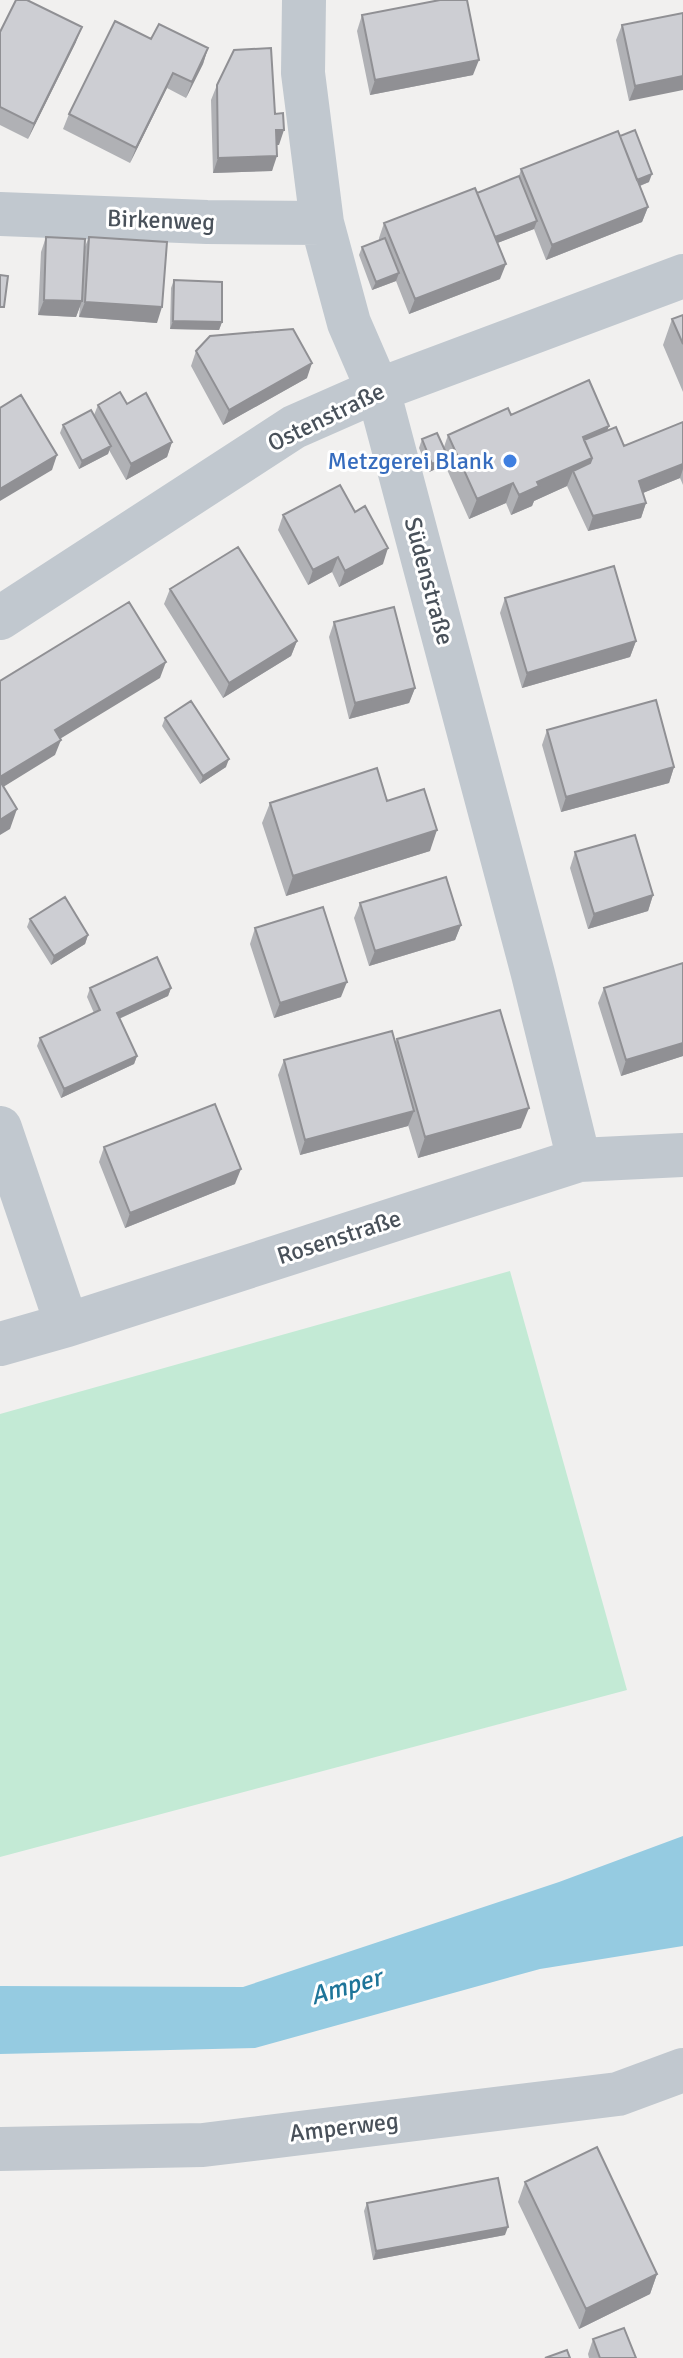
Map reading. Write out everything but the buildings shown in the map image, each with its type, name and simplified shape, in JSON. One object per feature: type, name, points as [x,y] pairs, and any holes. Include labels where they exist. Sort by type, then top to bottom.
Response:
[{"type":"street","name":"Südenstraße","points":[[304,0],[303,73],[322,223],[349,323],[378,390],[529,958],[579,1160]]},
{"type":"street","name":"Birkenweg","points":[[0,214],[322,223]]},
{"type":"street","name":"Ostenstraße","points":[[0,618],[294,427],[378,390],[683,276]]},
{"type":"street","points":[[0,1128],[67,1325]]},
{"type":"street","name":"Rosenstraße","points":[[0,1344],[579,1160],[683,1155]]},
{"type":"street","name":"Amperweg","points":[[0,2149],[203,2145],[618,2094],[683,2070]]},
{"type":"green space","points":[[510,1271],[627,1690],[0,1857],[0,1414]]},
{"type":"water","name":"Amper","points":[[683,1836],[683,1946],[540,1969],[255,2048],[0,2054],[0,1986],[243,1987],[559,1882]]},
{"type":"place","name":"Metzgerei Blank","points":[[510,461]]}]
